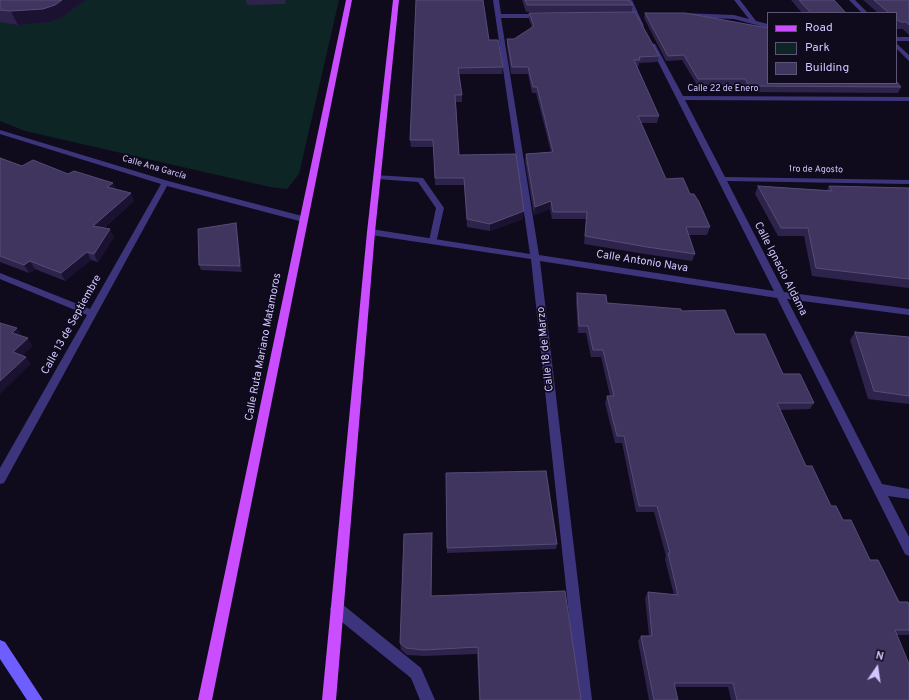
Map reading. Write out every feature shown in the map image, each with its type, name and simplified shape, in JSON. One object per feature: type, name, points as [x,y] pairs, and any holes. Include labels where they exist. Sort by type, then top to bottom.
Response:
[{"type":"main road","name":"Calle Ruta Mariano Matamoros","points":[[205,700],[349,0]]},
{"type":"main road","points":[[329,700],[371,232],[396,0]]},
{"type":"main road","points":[[0,647],[36,700]]},
{"type":"street","name":"Calle 18 de Marzo","points":[[496,0],[535,257],[585,700]]},
{"type":"street","name":"Calle Ignacio Aldama","points":[[629,0],[681,98],[909,550]]},
{"type":"street","points":[[737,0],[754,22]]},
{"type":"street","points":[[852,0],[864,12]]},
{"type":"street","points":[[676,15],[721,16],[767,26]]},
{"type":"street","points":[[499,16],[545,16]]},
{"type":"street","points":[[897,39],[909,39]]},
{"type":"street","points":[[897,46],[909,59]]},
{"type":"street","name":"Calle 22 de Enero","points":[[681,98],[909,99]]},
{"type":"street","name":"Calle Ana García","points":[[0,132],[165,183],[303,219]]},
{"type":"street","points":[[377,177],[420,180],[440,208],[433,241]]},
{"type":"street","name":"1ro de Agosto","points":[[722,179],[909,182]]},
{"type":"street","name":"Calle 13 de Septiembre","points":[[0,479],[165,183]]},
{"type":"street","name":"Calle Antonio Nava","points":[[371,232],[780,295],[909,312]]},
{"type":"street","points":[[0,276],[92,313]]},
{"type":"street","points":[[878,489],[909,494]]},
{"type":"street","points":[[337,609],[416,673],[428,700]]},
{"type":"green space","points":[[0,0],[339,0],[299,174],[287,189],[270,187],[25,131],[0,121]]},
{"type":"building","points":[[0,0],[62,0],[55,5],[43,9],[11,11],[0,10]]},
{"type":"building","points":[[416,0],[483,0],[489,40],[498,40],[503,67],[458,68],[462,95],[455,95],[459,155],[516,154],[524,211],[490,224],[467,219],[464,178],[435,178],[433,140],[410,140]]},
{"type":"building","points":[[525,0],[628,0],[633,5],[527,5]]},
{"type":"building","points":[[799,0],[834,0],[845,12],[810,12]]},
{"type":"building","points":[[874,0],[909,0],[909,25],[906,22],[901,22],[897,20],[897,12],[888,12]]},
{"type":"building","points":[[635,12],[659,56],[639,57],[640,60],[634,60],[659,116],[638,116],[666,179],[683,178],[690,194],[694,194],[699,202],[710,227],[686,227],[695,254],[585,236],[587,212],[553,212],[551,201],[535,207],[526,154],[553,152],[537,87],[533,87],[528,67],[512,67],[507,39],[514,39],[534,26],[529,13]]},
{"type":"building","points":[[645,13],[685,13],[767,28],[767,84],[897,84],[897,82],[901,87],[749,86],[745,79],[698,79],[684,55],[668,56]]},
{"type":"building","points":[[0,158],[22,166],[33,160],[68,174],[74,171],[113,183],[107,187],[131,193],[93,226],[110,229],[94,254],[87,252],[61,273],[30,261],[24,265],[0,256]]},
{"type":"building","points":[[758,186],[832,191],[829,186],[909,188],[909,279],[816,268],[808,228],[781,228]]},
{"type":"building","points":[[236,223],[240,266],[199,265],[198,229]]},
{"type":"building","points":[[577,293],[606,295],[607,303],[681,309],[681,311],[725,310],[735,334],[765,334],[783,374],[800,374],[814,403],[777,403],[806,466],[812,466],[831,506],[836,506],[843,520],[851,520],[870,560],[878,560],[899,602],[908,602],[909,630],[895,630],[909,664],[909,700],[737,700],[733,683],[674,683],[678,700],[654,700],[641,636],[652,636],[648,592],[678,595],[668,553],[670,553],[657,506],[639,506],[624,436],[617,436],[607,396],[614,396],[603,350],[593,350],[588,326],[579,326]]},
{"type":"building","points":[[0,323],[17,328],[12,333],[28,338],[13,352],[26,357],[0,381]]},
{"type":"building","points":[[855,332],[909,337],[909,396],[874,391]]},
{"type":"building","points":[[546,471],[557,544],[447,548],[446,473]]},
{"type":"building","points":[[432,533],[431,596],[565,591],[581,700],[480,700],[478,647],[423,650],[406,648],[400,643],[404,534]]}]
